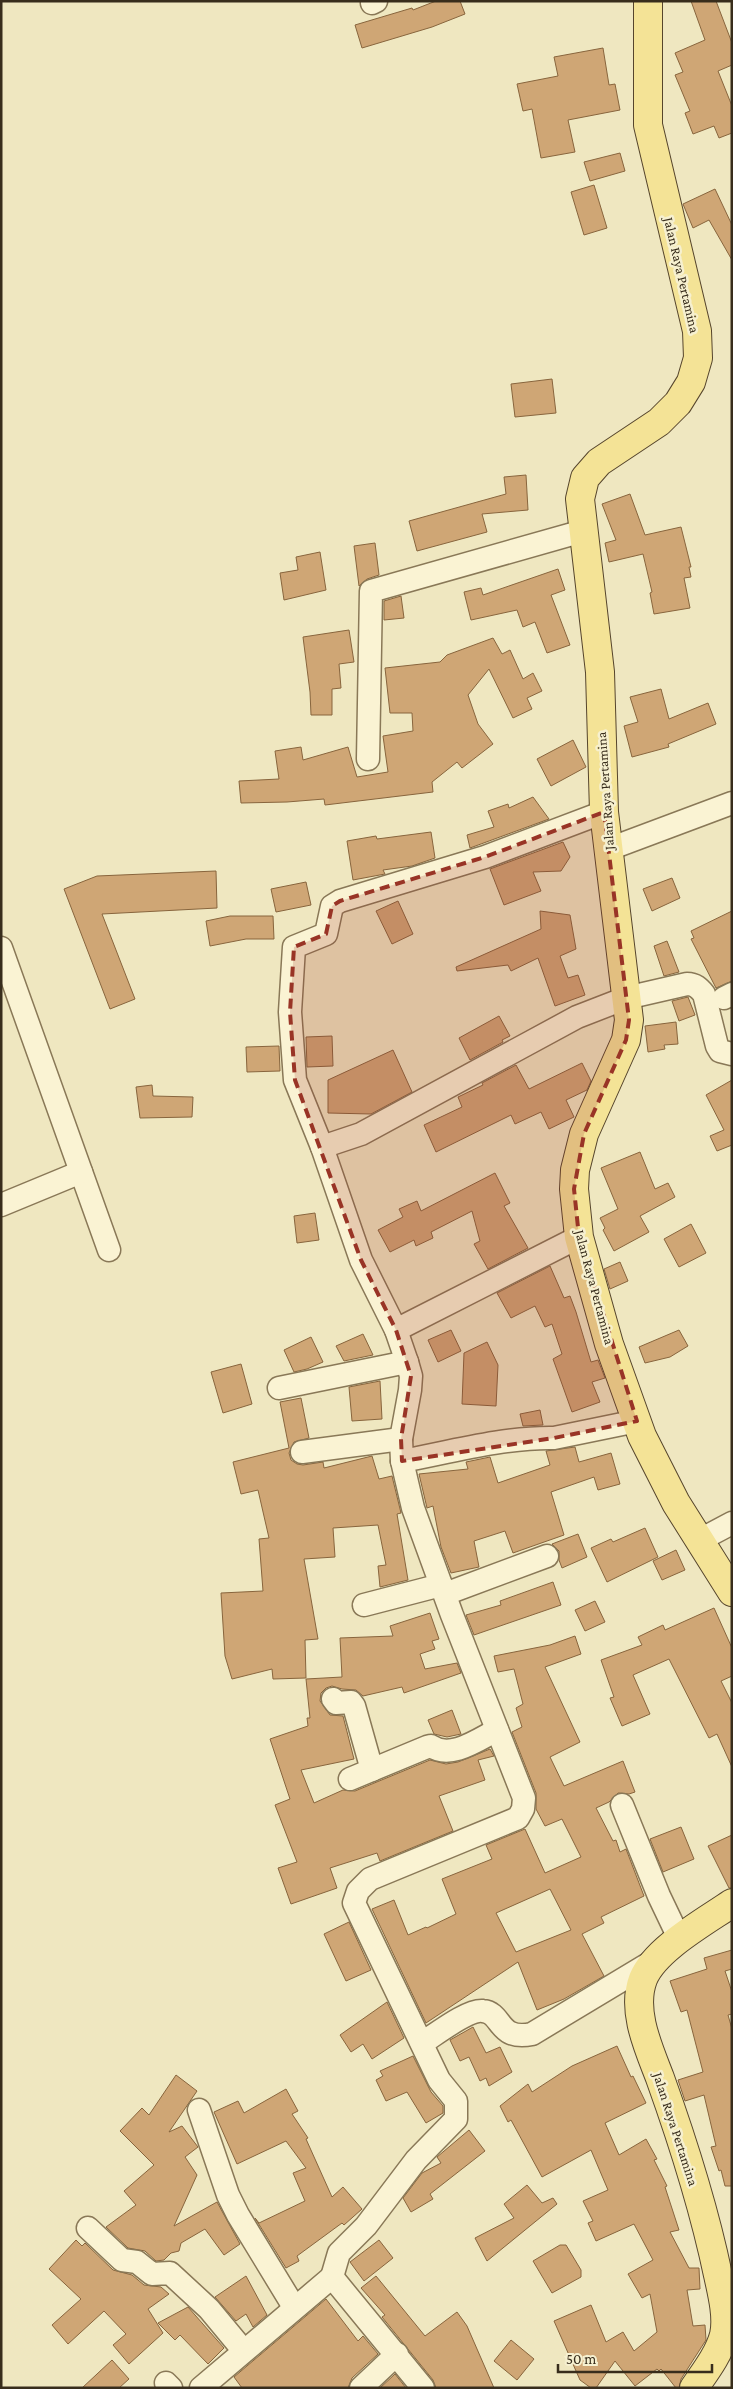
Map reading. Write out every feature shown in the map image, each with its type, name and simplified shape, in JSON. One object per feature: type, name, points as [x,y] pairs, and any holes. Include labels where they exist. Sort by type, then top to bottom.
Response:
[{"type":"main road","name":"Jalan Raya Pertamina","points":[[648,1],[648,125],[695,321],[698,358],[691,382],[678,403],[659,422],[599,462],[585,478],[580,500],[600,672],[604,812],[630,1020],[626,1040],[584,1134],[575,1170],[579,1236],[609,1344],[642,1436],[676,1503],[732,1592]]},
{"type":"main road","name":"Jalan Raya Pertamina","points":[[705,2383],[724,2333],[727,2296],[678,2129],[645,2036],[640,2006],[643,1979],[656,1960],[680,1940],[732,1903]]},
{"type":"street","points":[[368,759],[371,591],[583,531]]},
{"type":"street","points":[[609,849],[732,803]]},
{"type":"street","points":[[201,2388],[243,2350],[332,2277],[339,2253],[366,2226],[416,2160],[456,2119],[456,2101],[439,2080],[354,1903],[358,1891],[370,1879],[518,1818],[523,1809],[524,1798],[413,1508],[402,1461],[401,1439],[410,1390],[411,1376],[407,1362],[396,1330],[361,1260],[322,1147],[295,1080],[290,1012],[294,947],[326,934],[332,906],[340,901],[484,857],[604,812]]},
{"type":"street","points":[[1,948],[108,1250]]},
{"type":"street","points":[[322,1147],[361,1134],[577,1017],[626,998],[692,984],[704,994],[716,1046],[720,1051],[732,1054]]},
{"type":"street","points":[[1,1205],[81,1172]]},
{"type":"street","points":[[396,1330],[579,1236]]},
{"type":"street","points":[[279,1388],[407,1362]]},
{"type":"street","points":[[402,1461],[471,1448],[554,1438],[637,1421]]},
{"type":"street","points":[[302,1452],[401,1439]]},
{"type":"street","points":[[700,1540],[732,1523]]},
{"type":"street","points":[[364,1605],[443,1590],[547,1556]]},
{"type":"street","points":[[333,1699],[336,1702],[351,1702],[354,1706],[372,1770]]},
{"type":"street","points":[[350,1779],[426,1747],[431,1746],[437,1750],[456,1750],[497,1730]]},
{"type":"street","points":[[622,1805],[659,1896],[680,1940]]},
{"type":"street","points":[[422,2043],[467,2016],[482,2010],[489,2013],[507,2032],[520,2037],[532,2034],[656,1960]]},
{"type":"street","points":[[199,2110],[215,2164],[228,2195],[294,2307]]},
{"type":"street","points":[[88,2228],[122,2260],[137,2262],[156,2275],[170,2273],[209,2310],[243,2350]]},
{"type":"street","points":[[332,2277],[422,2388]]},
{"type":"street","points":[[361,2388],[396,2354]]},
{"type":"highlighted area","points":[[604,812],[629,1020],[626,1040],[584,1134],[574,1189],[579,1237],[637,1421],[554,1438],[402,1461],[401,1439],[411,1376],[396,1330],[361,1260],[295,1080],[290,1012],[294,947],[326,934],[332,906],[340,901],[485,857]]},
{"type":"building","points":[[436,1],[460,1],[465,14],[432,27],[362,48],[355,25],[412,8],[413,10]]},
{"type":"building","points":[[691,1],[716,1],[732,43],[732,65],[718,71],[732,106],[732,133],[719,138],[714,126],[693,134],[685,113],[690,111],[675,75],[683,72],[675,53],[705,40]]},
{"type":"building","points":[[603,48],[609,85],[615,84],[620,110],[568,120],[575,152],[541,158],[532,109],[523,111],[517,84],[558,76],[554,57]]},
{"type":"building","points":[[620,153],[625,171],[590,181],[584,162]]},
{"type":"building","points":[[594,185],[607,228],[584,235],[571,192]]},
{"type":"building","points":[[715,189],[732,225],[732,260],[709,220],[693,228],[683,204]]},
{"type":"building","points":[[552,379],[556,413],[515,417],[511,384]]},
{"type":"building","points":[[526,475],[528,510],[482,514],[487,532],[417,551],[409,521],[506,494],[504,477]]},
{"type":"building","points":[[630,494],[645,535],[681,527],[691,567],[689,567],[691,577],[684,578],[690,608],[654,614],[650,593],[652,592],[643,554],[609,562],[605,543],[616,540],[602,504]]},
{"type":"building","points":[[375,543],[379,575],[367,579],[359,586],[354,546]]},
{"type":"building","points":[[320,552],[326,590],[284,600],[280,573],[298,570],[296,557]]},
{"type":"building","points":[[558,569],[565,590],[551,595],[570,645],[547,653],[535,622],[523,627],[517,610],[471,620],[464,592],[481,588],[483,595]]},
{"type":"building","points":[[401,596],[404,618],[384,620],[384,601]]},
{"type":"building","points":[[349,630],[354,662],[339,664],[341,688],[332,689],[332,715],[311,715],[303,637]]},
{"type":"building","points":[[493,638],[502,654],[510,650],[523,679],[533,673],[542,691],[527,698],[532,709],[513,718],[489,669],[468,695],[478,724],[493,744],[462,768],[457,762],[432,782],[433,792],[325,805],[324,799],[241,803],[239,781],[279,779],[275,751],[301,747],[303,760],[348,747],[357,777],[388,772],[383,736],[413,731],[412,713],[390,713],[385,668],[440,662],[447,655]]},
{"type":"building","points":[[661,689],[669,719],[708,703],[716,724],[668,744],[669,747],[632,757],[624,726],[638,722],[630,697]]},
{"type":"building","points":[[573,740],[586,767],[551,786],[537,759]]},
{"type":"building","points":[[533,797],[549,819],[470,848],[467,835],[494,827],[488,811],[508,804],[509,808]]},
{"type":"building","points":[[431,832],[435,858],[412,866],[383,870],[385,874],[353,880],[347,841],[376,836],[377,839]]},
{"type":"building","points":[[563,842],[570,857],[561,871],[533,872],[541,891],[504,905],[490,869]]},
{"type":"building","points":[[216,871],[217,908],[102,914],[135,999],[110,1009],[64,889],[97,876]]},
{"type":"building","points":[[672,878],[680,898],[652,911],[643,889]]},
{"type":"building","points":[[306,882],[311,905],[276,912],[271,889]]},
{"type":"building","points":[[398,901],[413,934],[392,944],[376,911]]},
{"type":"building","points":[[540,911],[570,915],[576,949],[560,956],[568,978],[578,975],[585,995],[555,1006],[538,958],[511,971],[508,965],[457,971],[456,967],[541,929]]},
{"type":"building","points":[[732,911],[732,981],[716,988],[691,939],[694,938],[691,931]]},
{"type":"building","points":[[230,916],[273,916],[274,939],[246,939],[210,946],[206,921]]},
{"type":"building","points":[[667,941],[679,972],[664,976],[654,946]]},
{"type":"building","points":[[688,997],[695,1015],[679,1021],[672,1001]]},
{"type":"building","points":[[499,1016],[510,1036],[502,1040],[503,1042],[470,1060],[459,1038]]},
{"type":"building","points":[[676,1022],[678,1044],[664,1045],[665,1049],[648,1052],[645,1026]]},
{"type":"building","points":[[332,1036],[333,1066],[307,1067],[306,1037]]},
{"type":"building","points":[[279,1046],[280,1071],[247,1072],[246,1047]]},
{"type":"building","points":[[393,1050],[412,1092],[371,1114],[328,1113],[328,1080]]},
{"type":"building","points":[[582,1063],[591,1081],[587,1090],[566,1100],[574,1117],[549,1129],[541,1112],[515,1124],[511,1115],[436,1152],[424,1125],[462,1107],[458,1097],[483,1085],[482,1083],[516,1065],[529,1089]]},
{"type":"building","points":[[732,1080],[732,1145],[717,1151],[710,1136],[724,1130],[706,1095]]},
{"type":"building","points":[[152,1085],[153,1096],[193,1097],[192,1117],[140,1118],[136,1087]]},
{"type":"building","points":[[640,1152],[655,1189],[668,1183],[675,1197],[640,1216],[649,1232],[614,1251],[603,1230],[605,1228],[600,1218],[618,1209],[601,1168]]},
{"type":"building","points":[[495,1173],[510,1203],[504,1206],[528,1248],[488,1269],[474,1244],[480,1241],[472,1211],[431,1232],[433,1238],[416,1246],[414,1240],[390,1252],[378,1230],[403,1217],[399,1209],[417,1201],[421,1211]]},
{"type":"building","points":[[315,1213],[319,1240],[297,1243],[294,1216]]},
{"type":"building","points":[[691,1224],[706,1253],[679,1267],[664,1239]]},
{"type":"building","points":[[620,1262],[628,1281],[610,1289],[604,1269]]},
{"type":"building","points":[[550,1266],[564,1298],[570,1296],[591,1362],[598,1360],[605,1378],[592,1382],[600,1402],[572,1412],[553,1359],[562,1354],[552,1324],[545,1327],[535,1306],[511,1318],[497,1293]]},
{"type":"building","points":[[451,1330],[461,1351],[438,1362],[428,1340]]},
{"type":"building","points":[[679,1330],[688,1346],[670,1357],[645,1363],[639,1347]]},
{"type":"building","points":[[363,1334],[373,1355],[344,1361],[336,1346]]},
{"type":"building","points":[[311,1337],[323,1362],[294,1372],[284,1350]]},
{"type":"building","points":[[487,1342],[498,1365],[496,1406],[462,1404],[464,1353]]},
{"type":"building","points":[[241,1364],[252,1404],[223,1413],[211,1372]]},
{"type":"building","points":[[380,1381],[382,1419],[352,1421],[349,1387]]},
{"type":"building","points":[[301,1398],[309,1438],[294,1442],[289,1453],[291,1460],[303,1465],[323,1462],[324,1468],[372,1456],[379,1479],[392,1476],[401,1513],[397,1514],[408,1580],[380,1587],[378,1566],[386,1565],[378,1525],[333,1528],[335,1557],[304,1559],[318,1639],[305,1640],[306,1678],[273,1679],[272,1669],[232,1679],[225,1656],[221,1593],[263,1591],[259,1539],[269,1538],[258,1490],[241,1494],[233,1462],[289,1448],[280,1402]]},
{"type":"building","points":[[540,1410],[543,1425],[523,1426],[520,1414]]},
{"type":"building","points":[[575,1447],[579,1462],[611,1453],[620,1484],[598,1490],[594,1477],[551,1492],[564,1535],[513,1553],[505,1531],[474,1541],[479,1567],[451,1573],[441,1547],[433,1506],[427,1508],[419,1474],[468,1469],[466,1462],[490,1457],[498,1483],[550,1465],[546,1451]]},
{"type":"building","points":[[645,1528],[658,1557],[607,1582],[591,1548],[611,1539],[613,1542]]},
{"type":"building","points":[[578,1534],[587,1557],[562,1568],[559,1560],[559,1551],[552,1544]]},
{"type":"building","points":[[676,1550],[685,1570],[662,1580],[653,1561]]},
{"type":"building","points":[[553,1582],[561,1605],[474,1635],[466,1615],[501,1605],[500,1601]]},
{"type":"building","points":[[595,1601],[605,1622],[585,1631],[575,1610]]},
{"type":"building","points":[[714,1608],[732,1648],[732,1676],[721,1681],[732,1703],[732,1767],[717,1734],[709,1738],[669,1659],[633,1675],[650,1714],[622,1726],[610,1698],[614,1697],[601,1660],[642,1645],[638,1637],[663,1625],[665,1630]]},
{"type":"building","points":[[430,1613],[439,1639],[432,1641],[435,1649],[420,1654],[425,1669],[457,1663],[461,1673],[404,1693],[402,1687],[363,1696],[356,1690],[332,1686],[326,1688],[321,1693],[320,1701],[330,1715],[343,1716],[354,1759],[301,1770],[314,1803],[343,1790],[355,1791],[430,1760],[446,1764],[458,1762],[490,1749],[494,1756],[478,1760],[485,1780],[439,1796],[453,1831],[380,1861],[377,1853],[330,1868],[337,1888],[291,1904],[278,1868],[297,1862],[275,1805],[290,1799],[270,1739],[308,1726],[307,1718],[310,1718],[306,1679],[342,1677],[340,1638],[393,1636],[390,1626]]},
{"type":"building","points":[[575,1636],[581,1654],[545,1667],[580,1742],[550,1757],[564,1786],[623,1761],[635,1792],[629,1794],[618,1793],[609,1802],[596,1808],[613,1841],[616,1840],[620,1852],[626,1849],[644,1896],[601,1917],[604,1923],[582,1934],[604,1976],[564,1999],[537,2010],[518,1962],[426,2023],[372,1909],[394,1900],[408,1935],[456,1914],[442,1879],[492,1859],[486,1845],[525,1829],[545,1873],[581,1857],[562,1819],[545,1826],[536,1809],[536,1793],[512,1732],[522,1727],[516,1708],[523,1704],[514,1669],[498,1672],[494,1656],[550,1645]],"holes":[[[550,1889],[571,1930],[516,1952],[496,1913]]]},
{"type":"building","points":[[452,1710],[461,1734],[447,1737],[434,1734],[428,1720]]},
{"type":"building","points":[[681,1827],[694,1859],[663,1872],[650,1839]]},
{"type":"building","points":[[732,1835],[732,1888],[729,1888],[708,1846]]},
{"type":"building","points":[[349,1922],[371,1970],[346,1981],[324,1934]]},
{"type":"building","points":[[732,1950],[732,1969],[725,1971],[732,1992],[732,2014],[728,2015],[732,2029],[732,2186],[725,2186],[721,2170],[719,2171],[711,2147],[716,2146],[704,2095],[685,2101],[678,2080],[703,2072],[687,2010],[681,2012],[670,1981],[707,1969],[704,1958]]},
{"type":"building","points":[[387,2002],[404,2038],[372,2059],[363,2044],[351,2052],[340,2035]]},
{"type":"building","points":[[473,2027],[486,2053],[500,2047],[512,2072],[489,2086],[486,2078],[480,2081],[469,2057],[460,2061],[450,2040]]},
{"type":"building","points":[[617,2046],[631,2077],[633,2076],[646,2103],[605,2123],[619,2155],[646,2139],[657,2159],[654,2160],[667,2186],[665,2187],[679,2230],[670,2232],[689,2268],[699,2268],[700,2289],[687,2290],[693,2326],[705,2325],[706,2340],[681,2379],[679,2388],[676,2388],[661,2369],[659,2371],[657,2369],[635,2386],[615,2361],[596,2388],[591,2388],[580,2380],[554,2321],[591,2305],[606,2342],[623,2332],[634,2351],[657,2332],[650,2294],[642,2298],[628,2274],[653,2260],[634,2224],[596,2241],[588,2223],[593,2221],[583,2201],[608,2190],[591,2150],[542,2177],[511,2120],[508,2122],[500,2106],[528,2084],[532,2092],[572,2066]]},
{"type":"building","points":[[413,2056],[431,2092],[443,2106],[443,2113],[426,2123],[407,2092],[386,2101],[376,2080],[383,2076],[380,2071]]},
{"type":"building","points":[[176,2075],[197,2091],[169,2132],[182,2126],[198,2147],[185,2157],[197,2175],[174,2226],[217,2202],[240,2244],[224,2255],[205,2229],[181,2243],[179,2251],[171,2253],[164,2260],[156,2261],[145,2251],[128,2248],[106,2227],[136,2205],[124,2191],[154,2165],[120,2131],[142,2108],[149,2115]]},
{"type":"building","points":[[286,2089],[298,2111],[292,2114],[308,2138],[306,2139],[332,2197],[343,2187],[362,2209],[344,2225],[342,2223],[297,2256],[299,2261],[286,2268],[255,2218],[259,2223],[305,2201],[293,2173],[306,2168],[286,2141],[237,2164],[214,2112],[238,2101],[244,2113]]},
{"type":"building","points":[[469,2130],[485,2151],[430,2194],[433,2199],[411,2212],[403,2198],[422,2173],[441,2163],[437,2157]]},
{"type":"building","points":[[527,2185],[542,2203],[553,2198],[557,2204],[487,2261],[475,2238],[514,2218],[504,2204]]},
{"type":"building","points":[[76,2240],[82,2246],[85,2243],[113,2270],[132,2275],[144,2285],[161,2287],[169,2294],[148,2309],[163,2333],[129,2364],[113,2345],[126,2334],[104,2311],[68,2344],[52,2325],[81,2299],[49,2269]]},
{"type":"building","points":[[379,2240],[393,2258],[364,2281],[350,2262]]},
{"type":"building","points":[[560,2245],[566,2245],[581,2270],[581,2277],[552,2293],[533,2261]]},
{"type":"building","points":[[246,2276],[267,2315],[253,2327],[246,2314],[236,2321],[215,2297]]},
{"type":"building","points":[[376,2276],[425,2336],[457,2312],[467,2326],[494,2388],[436,2388],[433,2380],[382,2317],[385,2315],[361,2288]]},
{"type":"building","points":[[326,2299],[358,2341],[363,2336],[378,2354],[352,2378],[348,2388],[242,2388],[234,2377]]},
{"type":"building","points":[[188,2307],[224,2348],[208,2364],[180,2335],[175,2340],[158,2323]]},
{"type":"building","points":[[511,2340],[534,2359],[517,2380],[494,2361]]},
{"type":"building","points":[[112,2360],[129,2379],[119,2388],[82,2388]]},
{"type":"building","points":[[395,2374],[406,2388],[380,2388]]}]
